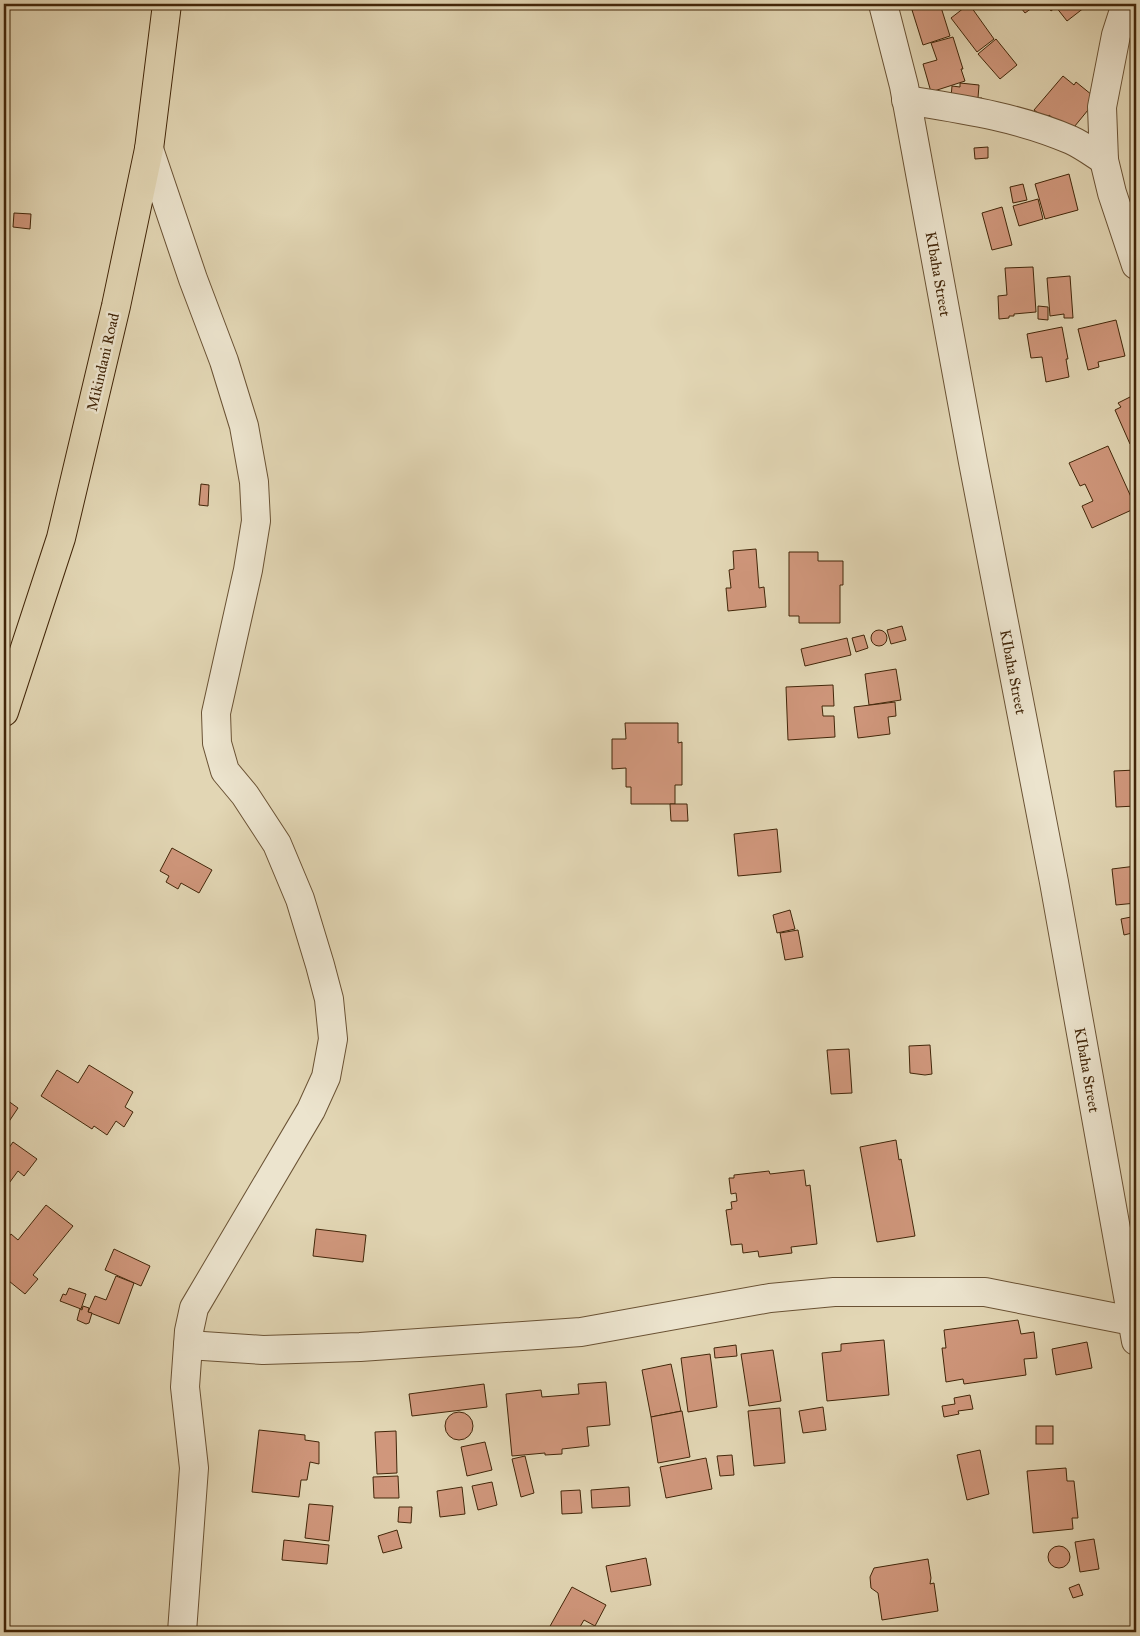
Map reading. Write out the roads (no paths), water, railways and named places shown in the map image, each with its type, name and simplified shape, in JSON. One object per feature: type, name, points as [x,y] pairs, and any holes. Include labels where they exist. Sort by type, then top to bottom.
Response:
[{"type":"highway","name":"Mikindani Road","points":[[4,712],[61,538],[116,306],[149,149],[167,4]]},
{"type":"street","name":"KIbaha Street","points":[[883,4],[906,100],[1054,882],[1134,1331]]},
{"type":"street","points":[[1128,10],[1116,35],[1102,107],[1104,160],[1112,194],[1136,264]]},
{"type":"street","points":[[906,100],[974,110],[1028,124],[1072,140],[1104,160]]},
{"type":"street","points":[[149,149],[193,279],[224,361],[244,426],[254,482],[256,522],[248,570],[216,713],[217,743],[225,771],[245,795],[277,844],[300,899],[329,999],[333,1039],[326,1077],[311,1110],[194,1308],[189,1331],[185,1386],[194,1468],[182,1632]]},
{"type":"street","points":[[188,1345],[263,1350],[360,1347],[498,1336],[581,1332],[770,1298],[834,1292],[985,1292],[1134,1331]]}]
